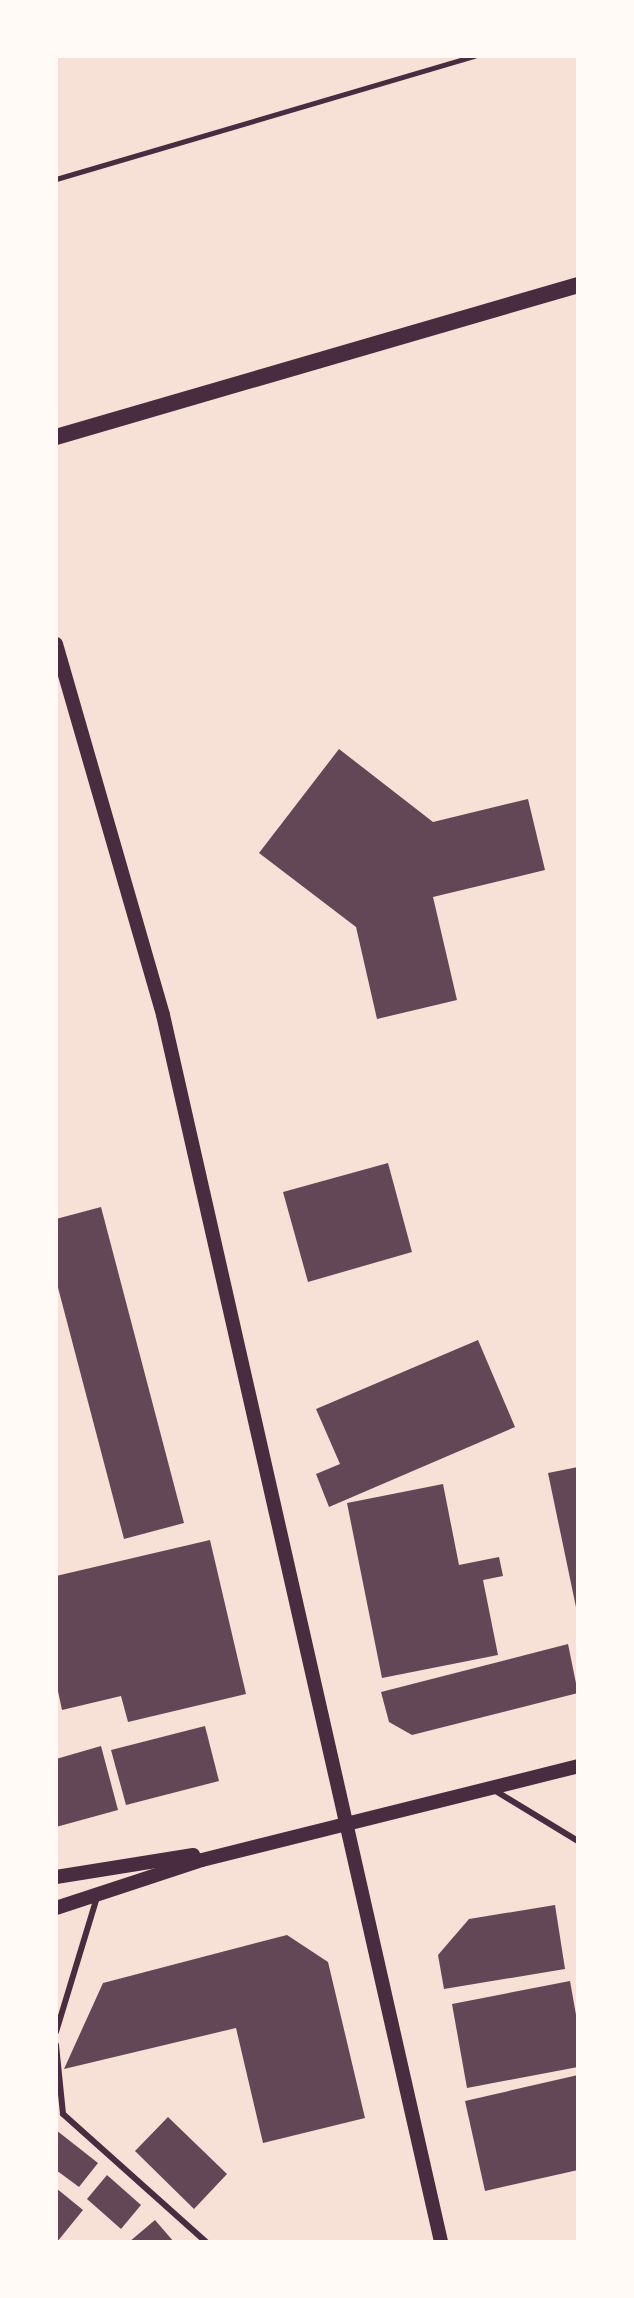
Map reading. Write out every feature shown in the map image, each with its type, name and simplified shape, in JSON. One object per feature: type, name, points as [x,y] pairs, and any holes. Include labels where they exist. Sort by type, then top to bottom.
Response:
[{"type":"main road","points":[[56,437],[578,285]]},
{"type":"street","points":[[56,644],[163,1015],[441,2242]]},
{"type":"street","points":[[56,1908],[265,1844],[578,1766]]},
{"type":"street","points":[[56,1877],[265,1844]]},
{"type":"lane","points":[[491,1788],[578,1841]]},
{"type":"lane","points":[[56,2032],[98,1893]]},
{"type":"lane","points":[[56,2045],[63,2114],[206,2242]]},
{"type":"path","points":[[56,179],[474,56]]},
{"type":"building","points":[[339,749],[433,822],[528,799],[545,870],[433,897],[457,1000],[377,1019],[356,927],[259,853]]},
{"type":"building","points":[[388,1163],[412,1252],[308,1282],[283,1192]]},
{"type":"building","points":[[101,1207],[184,1523],[124,1539],[56,1280],[56,1219]]},
{"type":"building","points":[[478,1340],[515,1427],[329,1507],[316,1474],[340,1464],[316,1409]]},
{"type":"building","points":[[578,1467],[578,1612],[577,1612],[548,1473]]},
{"type":"building","points":[[443,1484],[459,1565],[499,1557],[503,1576],[483,1580],[498,1655],[382,1678],[347,1503]]},
{"type":"building","points":[[210,1540],[246,1694],[128,1722],[121,1696],[62,1710],[56,1682],[56,1576]]},
{"type":"building","points":[[568,1644],[578,1693],[412,1735],[389,1722],[381,1692]]},
{"type":"building","points":[[205,1726],[219,1781],[126,1805],[111,1750]]},
{"type":"building","points":[[101,1746],[118,1810],[56,1827],[56,1759]]},
{"type":"building","points":[[555,1905],[565,1969],[444,1989],[438,1955],[469,1919]]},
{"type":"building","points":[[287,1935],[328,1962],[365,2118],[263,2143],[236,2028],[64,2069],[103,1983]]},
{"type":"building","points":[[570,1981],[578,2026],[578,2067],[467,2088],[452,2004]]},
{"type":"building","points":[[578,2075],[578,2170],[485,2191],[465,2101]]},
{"type":"building","points":[[168,2117],[227,2174],[194,2209],[135,2151]]},
{"type":"building","points":[[56,2130],[98,2163],[79,2187],[56,2170]]},
{"type":"building","points":[[107,2175],[141,2205],[121,2229],[87,2199]]},
{"type":"building","points":[[56,2188],[83,2210],[57,2242],[56,2242]]},
{"type":"building","points":[[155,2220],[174,2242],[129,2242]]}]
